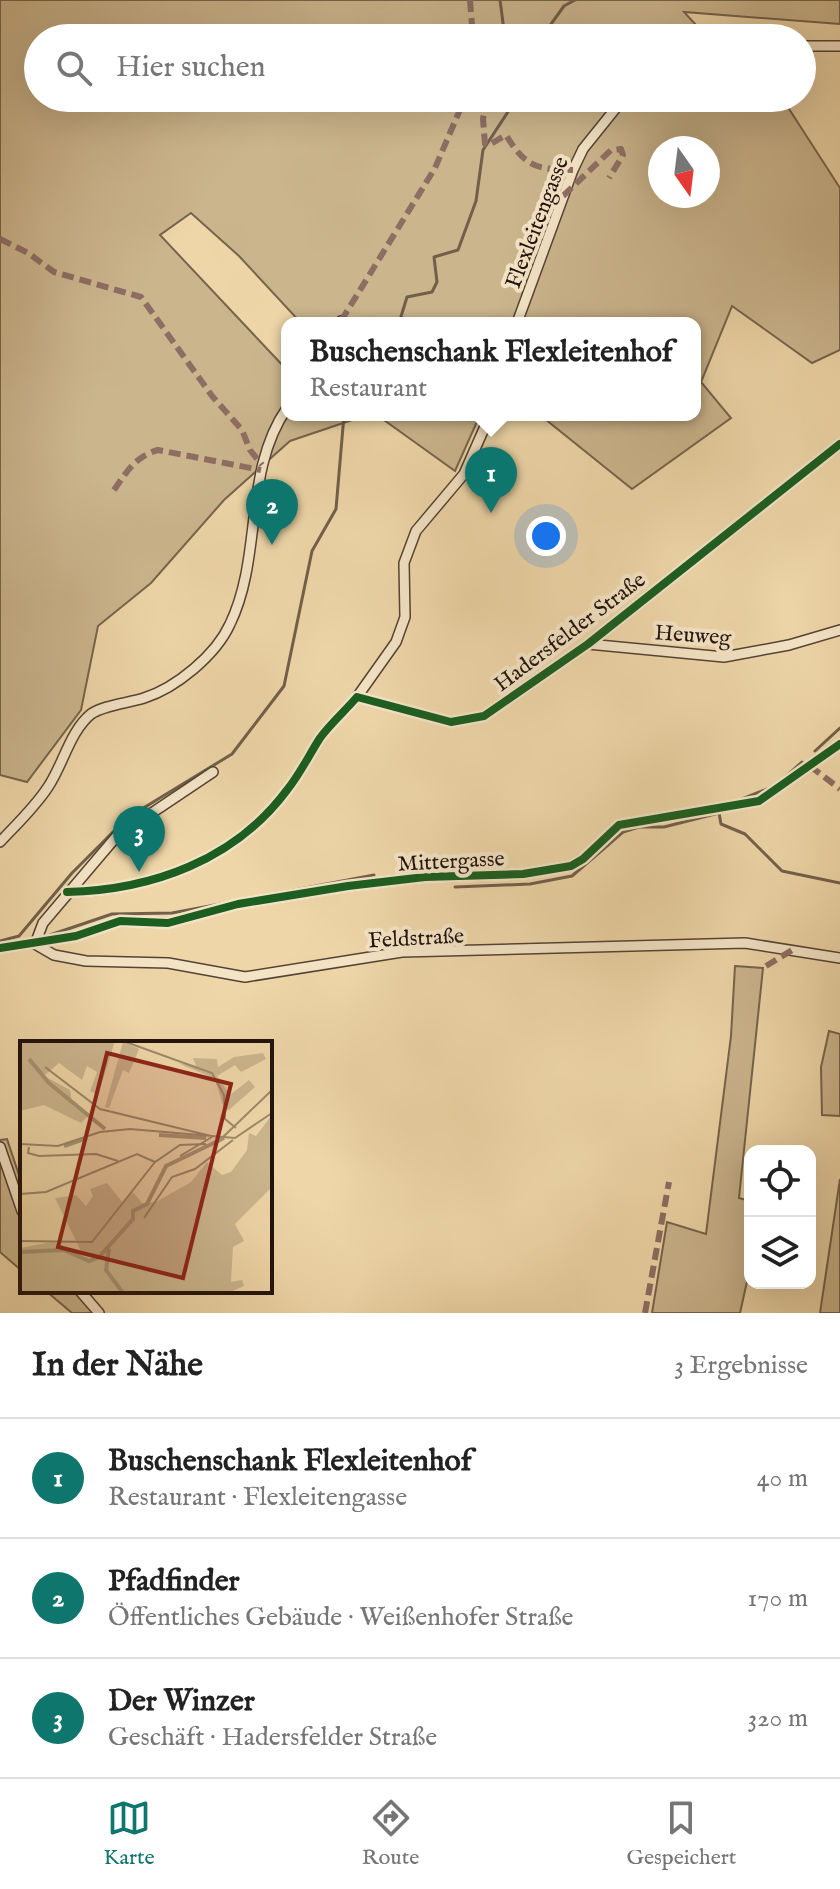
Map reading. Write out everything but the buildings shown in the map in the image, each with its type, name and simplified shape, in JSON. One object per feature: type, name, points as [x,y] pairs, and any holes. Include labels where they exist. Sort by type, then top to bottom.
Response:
[{"type":"street","points":[[816,46],[840,46]]},
{"type":"street","name":"Flexleitengasse","points":[[519,317],[573,170],[583,149],[613,112]]},
{"type":"street","points":[[0,842],[48,788],[74,737],[92,713],[149,697],[176,681],[212,650],[231,624],[244,574],[261,470],[270,440],[281,419]]},
{"type":"street","points":[[67,892],[147,883],[188,868],[230,845],[262,820],[288,790],[322,735],[357,697],[396,642],[405,617],[404,563],[416,531],[464,474],[487,421]]},
{"type":"street","name":"Hadersfelder Straße","points":[[357,697],[451,722],[484,716],[588,644],[840,444]]},
{"type":"street","name":"Heuweg","points":[[588,644],[724,657],[789,645],[840,630]]},
{"type":"street","name":"Mittergasse","points":[[35,944],[76,936],[120,921],[168,923],[238,904],[348,886],[425,877],[523,874],[571,866],[583,859],[619,825],[759,801],[840,744]]},
{"type":"street","points":[[35,944],[43,923],[67,892],[135,821],[213,772]]},
{"type":"street","name":"Feldstraße","points":[[0,948],[35,944],[54,955],[86,961],[168,963],[245,977],[402,952],[745,943],[840,958]]},
{"type":"street","points":[[0,1147],[20,1205]]},
{"type":"street","points":[[82,1293],[99,1313]]},
{"type":"shaded area","points":[[0,0],[840,0],[840,24],[684,12],[695,24],[24,24],[24,112],[791,112],[840,188],[840,350],[812,363],[732,306],[701,382],[701,317],[295,317],[239,256],[191,213],[160,235],[281,364],[281,421],[349,421],[290,441],[224,500],[151,583],[98,626],[81,710],[27,782],[0,775]]},
{"type":"shaded area","points":[[701,382],[731,418],[632,489],[547,421],[701,421]]},
{"type":"shaded area","points":[[385,421],[477,421],[455,471]]},
{"type":"shaded area","points":[[735,966],[763,968],[739,1198],[744,1199],[745,1289],[740,1313],[652,1313],[667,1222],[706,1234],[731,1036]]},
{"type":"shaded area","points":[[829,1031],[840,1034],[840,1116],[822,1115],[821,1067]]},
{"type":"shaded area","points":[[7,1139],[20,1178],[20,1269],[0,1252],[0,1140]]},
{"type":"shaded area","points":[[840,1179],[840,1313],[820,1313]]},
{"type":"shaded area","points":[[48,1293],[89,1293],[104,1313],[72,1313]]},
{"type":"waterway","points":[[500,0],[503,24]]},
{"type":"waterway","points":[[551,24],[564,6],[575,0]]},
{"type":"waterway","points":[[401,317],[407,297],[432,292],[437,282],[434,257],[458,250],[476,201],[483,150],[508,112]]},
{"type":"waterway","points":[[0,941],[19,936],[72,873],[127,818],[232,754],[284,686],[312,551],[336,509],[343,421]]},
{"type":"waterway","points":[[815,751],[840,728]]},
{"type":"waterway","points":[[784,778],[802,762]]},
{"type":"waterway","points":[[742,799],[772,787]]},
{"type":"waterway","points":[[455,887],[530,884],[572,876],[623,832],[639,827],[664,827],[719,813],[721,824],[745,834],[782,871],[840,883]]},
{"type":"waterway","points":[[50,935],[112,914],[172,913],[374,875]]},
{"type":"marked path","points":[[470,0],[472,24]]},
{"type":"marked path","points":[[343,317],[435,168],[459,112]]},
{"type":"marked path","points":[[484,112],[485,144],[489,145],[506,135],[526,160],[550,169],[573,170]]},
{"type":"marked path","points":[[563,196],[611,150],[621,149],[623,155],[609,178]]},
{"type":"marked path","points":[[0,239],[28,253],[54,272],[141,297],[212,396],[242,430],[250,450],[262,465]]},
{"type":"marked path","points":[[114,490],[138,460],[158,450],[261,470]]},
{"type":"marked path","points":[[810,766],[840,789]]},
{"type":"marked path","points":[[766,966],[794,949]]},
{"type":"marked path","points":[[645,1313],[669,1182]]},
{"type":"cycle path","points":[[67,892],[130,885],[160,877],[217,853],[266,814],[292,784],[324,733],[357,697],[451,722],[484,716],[588,644],[840,444]]},
{"type":"cycle path","points":[[0,948],[76,936],[120,921],[168,923],[238,904],[348,886],[425,877],[523,874],[571,866],[583,859],[619,825],[759,801],[840,744]]},
{"type":"place","name":"Buschenschank Flexleitenhof","points":[[491,513]]},
{"type":"place","name":"Pfadfinder","points":[[272,545]]},
{"type":"place","name":"Der Winzer","points":[[139,872]]}]
